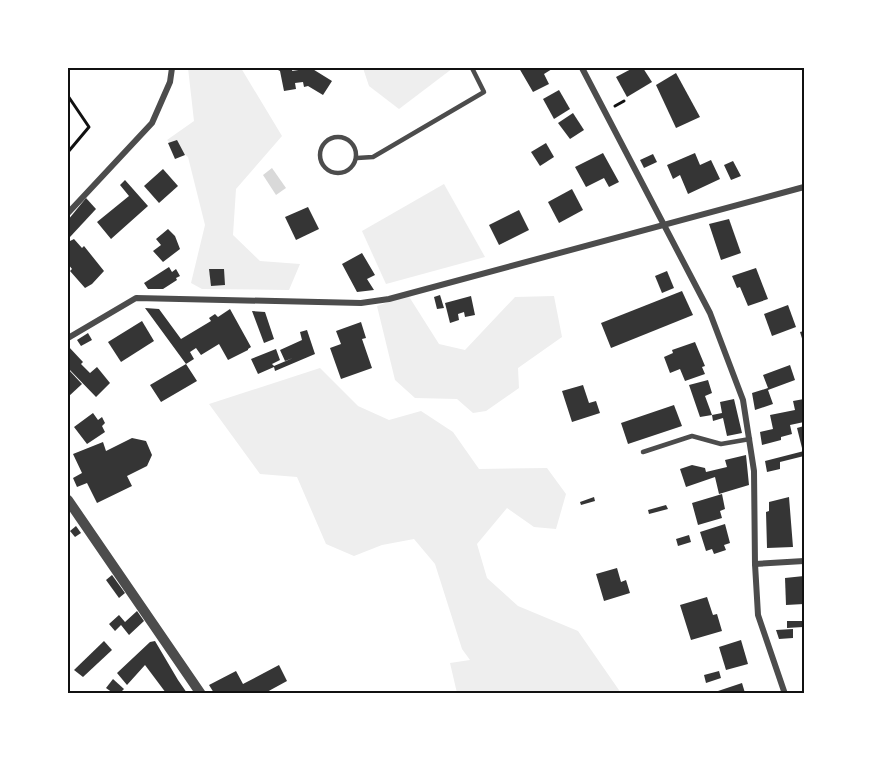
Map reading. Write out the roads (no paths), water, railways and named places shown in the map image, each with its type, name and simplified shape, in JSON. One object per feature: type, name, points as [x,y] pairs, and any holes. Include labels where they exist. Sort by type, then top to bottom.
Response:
[{"type":"street","points":[[68,213],[152,123],[170,82],[172,68]]},
{"type":"street","points":[[582,68],[710,313],[743,400],[754,471],[758,615],[785,693]]},
{"type":"street","points":[[68,338],[136,298],[361,303],[389,299],[804,187]]},
{"type":"street","points":[[68,500],[201,693]]},
{"type":"street","points":[[755,564],[804,561]]},
{"type":"lane","points":[[357,158],[373,157],[484,92],[472,68]]},
{"type":"lane","points":[[337,137],[349,140],[354,145],[357,158],[355,164],[347,172],[335,174],[324,167],[320,155],[325,143],[337,137]]},
{"type":"lane","points":[[643,452],[692,436],[720,444],[750,439]]}]
